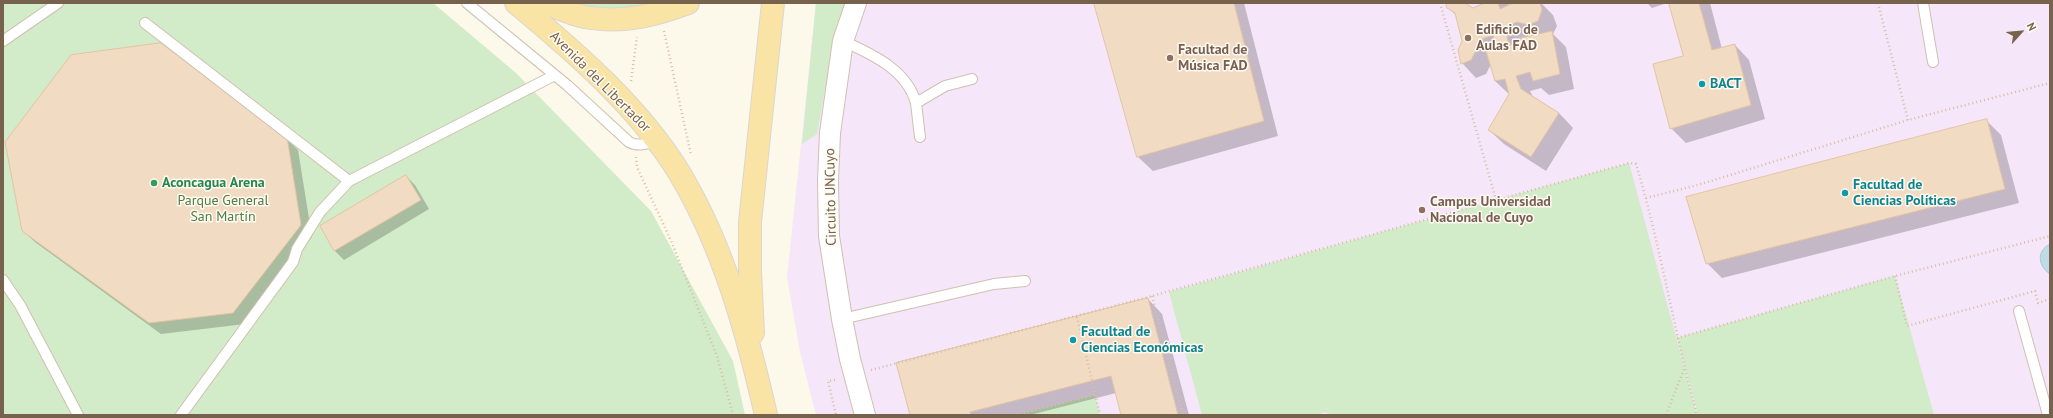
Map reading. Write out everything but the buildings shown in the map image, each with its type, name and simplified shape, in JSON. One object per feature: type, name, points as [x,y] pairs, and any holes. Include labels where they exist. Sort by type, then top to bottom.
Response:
[{"type":"main road","name":"Avenida del Libertador","points":[[516,3],[568,46],[634,112],[656,140],[683,180],[706,223],[724,262],[755,368],[766,415]]},
{"type":"main road","points":[[545,3],[591,18],[627,20],[660,14],[688,3]]},
{"type":"main road","name":"Avenida del Libertador","points":[[755,368],[750,271],[750,222],[773,3]]},
{"type":"street","name":"Circuito UNCuyo","points":[[856,3],[843,42],[830,133],[828,180],[830,236],[842,319],[850,359],[865,415]]},
{"type":"lane","points":[[3,41],[58,3]]},
{"type":"lane","points":[[467,3],[634,144],[648,144],[656,140]]},
{"type":"lane","points":[[1923,3],[1933,62]]},
{"type":"lane","points":[[145,23],[349,181]]},
{"type":"lane","points":[[843,42],[877,57],[894,71],[914,95],[920,137]]},
{"type":"lane","points":[[181,415],[190,410],[293,262],[297,249],[320,212],[349,181],[555,76]]},
{"type":"lane","points":[[916,103],[945,86],[972,78]]},
{"type":"lane","points":[[3,280],[20,305],[78,415]]},
{"type":"lane","points":[[842,319],[994,284],[1025,281]]},
{"type":"lane","points":[[2019,311],[2048,415]]},
{"type":"path","points":[[1440,3],[1496,200]]},
{"type":"path","points":[[1878,3],[1908,120]]},
{"type":"path","points":[[660,14],[693,162]]},
{"type":"path","points":[[618,97],[631,82],[637,31]]},
{"type":"path","points":[[1646,198],[1698,185],[1908,120],[2050,83]]},
{"type":"path","points":[[634,144],[637,167],[672,243],[717,356],[733,415]]},
{"type":"path","points":[[869,371],[1077,317],[1629,163],[1636,164],[1646,198],[1684,369],[1697,415]]},
{"type":"path","points":[[1677,338],[1895,276],[2050,236]]},
{"type":"path","points":[[1895,276],[1907,326],[2035,291],[2038,303],[2050,300]]},
{"type":"path","points":[[1152,296],[1183,415]]},
{"type":"path","points":[[1077,317],[1100,415]]},
{"type":"path","points":[[1666,415],[1684,369]]},
{"type":"path","points":[[835,380],[828,381],[836,415]]},
{"type":"path","points":[[1016,415],[1095,395]]},
{"type":"shaded area","name":"Campus Universidad Nacional de Cuyo","points":[[816,3],[2050,3],[2050,415],[816,415],[800,352],[787,277]]},
{"type":"green space","name":"Parque General San Martín","points":[[3,3],[433,3],[516,73],[651,211],[733,361],[745,415],[3,415]]},
{"type":"green space","points":[[545,3],[688,3],[660,14]]},
{"type":"green space","points":[[816,3],[847,3],[828,72],[817,134],[802,144]]},
{"type":"green space","points":[[1629,163],[1697,415],[1334,415],[1324,412],[1318,415],[1202,415],[1169,292]]},
{"type":"green space","points":[[1895,276],[1934,415],[1698,415],[1677,338]]},
{"type":"green space","points":[[1095,395],[1100,415],[1016,415]]},
{"type":"water","points":[[2050,244],[2050,274],[2043,267],[2040,259],[2042,251]]},
{"type":"place","name":"Edificio de Aulas FAD","points":[[1468,38]]},
{"type":"place","name":"Facultad de Música FAD","points":[[1170,58]]},
{"type":"place","name":"BACT","points":[[1702,84]]},
{"type":"place","name":"Aconcagua Arena","points":[[154,183]]},
{"type":"place","name":"Facultad de Ciencias Políticas","points":[[1845,193]]},
{"type":"place","name":"Campus Universidad Nacional de Cuyo","points":[[1422,210]]},
{"type":"place","name":"Facultad de Ciencias Económicas","points":[[1073,340]]}]
